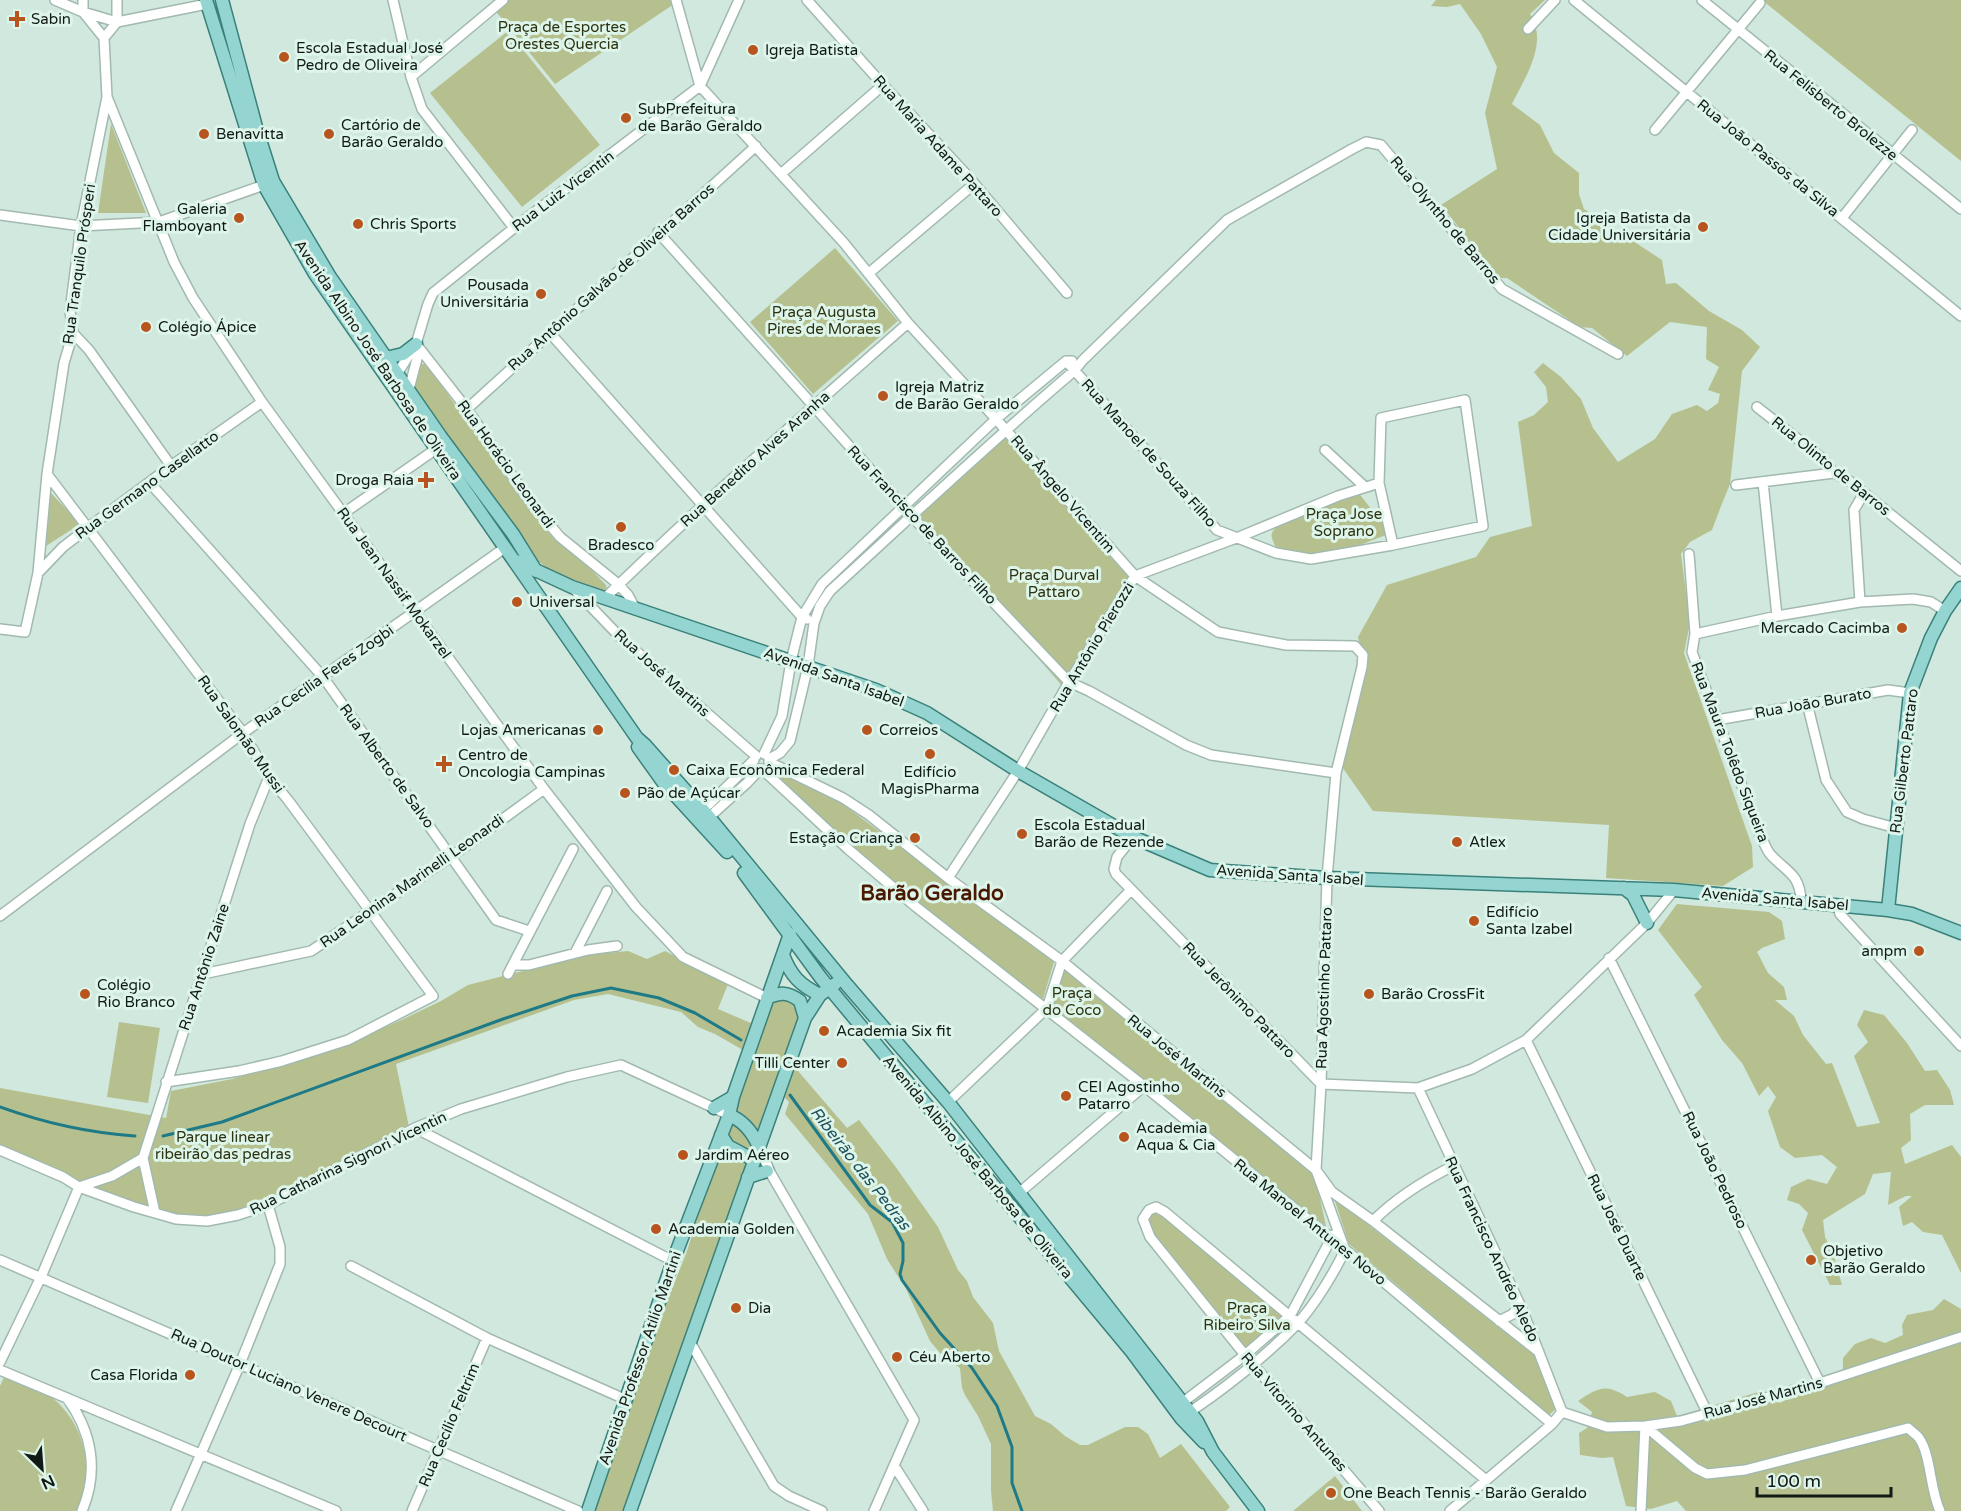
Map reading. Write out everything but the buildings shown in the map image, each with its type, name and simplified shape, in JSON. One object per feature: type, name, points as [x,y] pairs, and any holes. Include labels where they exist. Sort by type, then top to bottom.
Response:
[{"type":"main road","name":"Avenida Albino José Barbosa de Oliveira","points":[[222,0],[256,128],[273,181],[330,277],[386,358],[394,379],[409,389],[513,534],[536,570],[544,604]]},
{"type":"main road","name":"Avenida Albino José Barbosa de Oliveira","points":[[206,2],[264,185],[315,274],[394,379],[436,449],[637,738],[639,750],[663,782],[702,817],[823,953],[948,1102],[1258,1511]]},
{"type":"main road","points":[[386,358],[403,354],[416,344]]},
{"type":"main road","name":"Avenida Santa Isabel","points":[[515,561],[572,587],[636,610],[876,690],[927,714],[1018,771],[1133,837],[1210,870],[1327,878],[1674,890],[1888,910],[1912,914],[1961,933]]},
{"type":"main road","name":"Rua Gilberto Pattaro","points":[[1888,910],[1910,693],[1921,659],[1945,611],[1961,588]]},
{"type":"main road","name":"Avenida Albino José Barbosa de Oliveira","points":[[702,817],[748,876],[786,945],[802,949],[825,992],[1182,1410]]},
{"type":"main road","points":[[1624,888],[1633,895],[1647,923]]},
{"type":"main road","points":[[786,945],[794,977],[802,986],[825,992]]},
{"type":"main road","name":"Avenida Professor Atílio Martini","points":[[588,1511],[673,1261],[729,1115],[786,945]]},
{"type":"main road","points":[[802,949],[823,953]]},
{"type":"main road","points":[[630,1511],[805,1018],[825,992],[843,979]]},
{"type":"main road","points":[[767,998],[779,993],[788,993],[800,1001],[805,1018]]},
{"type":"main road","points":[[714,1108],[734,1097]]},
{"type":"main road","points":[[729,1115],[747,1128],[759,1147]]},
{"type":"main road","points":[[721,1135],[728,1146],[754,1160]]},
{"type":"main road","points":[[748,1177],[769,1173]]},
{"type":"street","points":[[55,0],[83,12],[117,22],[206,2]]},
{"type":"street","points":[[83,0],[83,12],[104,38],[117,22],[117,0]]},
{"type":"street","points":[[393,0],[411,77],[422,109],[514,228]]},
{"type":"street","points":[[411,77],[503,0]]},
{"type":"street","name":"Rua Ângelo Vicentim","points":[[676,0],[700,86],[782,173],[869,273],[908,323],[1135,576],[1218,632],[1286,645],[1355,646]]},
{"type":"street","name":"Rua Luiz Vicentin","points":[[394,379],[416,344],[433,293],[700,86],[739,0]]},
{"type":"street","points":[[810,3],[822,0]]},
{"type":"street","points":[[1528,29],[1555,0]]},
{"type":"street","name":"Rua João Passos da Silva","points":[[1574,0],[1961,316]]},
{"type":"street","name":"Rua Felisberto Brolezze","points":[[1702,0],[1961,209]]},
{"type":"street","name":"Rua Maria Adame Pattaro","points":[[810,3],[974,184],[1067,293]]},
{"type":"street","points":[[1655,130],[1760,3]]},
{"type":"street","name":"Rua Tranquilo Prósperi","points":[[0,629],[25,632],[38,573],[47,474],[64,363],[73,333],[70,311],[81,226],[107,98],[104,38]]},
{"type":"street","points":[[782,173],[883,86]]},
{"type":"street","name":"Rua Jean Nassif Mokarzel","points":[[107,98],[174,262],[193,298],[262,402],[414,612],[544,789],[636,907],[683,957],[767,998]]},
{"type":"street","points":[[1842,218],[1912,130]]},
{"type":"street","name":"Rua Olyntho de Barros","points":[[1083,360],[1227,220],[1321,165],[1366,142],[1381,145],[1502,290],[1618,354]]},
{"type":"street","name":"Rua Antônio Galvão de Oliveira Barros","points":[[466,409],[658,232],[756,146]]},
{"type":"street","points":[[869,273],[974,184]]},
{"type":"street","points":[[0,215],[81,226],[159,222],[264,185]]},
{"type":"street","name":"Rua Francisco de Barros Filho","points":[[658,232],[913,517],[1069,682],[1186,745],[1211,755],[1336,773]]},
{"type":"street","name":"Rua Benedito Alves Aranha","points":[[605,598],[813,406],[908,323]]},
{"type":"street","points":[[73,333],[89,351],[171,466]]},
{"type":"street","points":[[550,333],[802,617],[814,623]]},
{"type":"street","points":[[409,389],[418,355],[416,344]]},
{"type":"street","name":"Rua Horácio Leonardi","points":[[416,344],[466,409],[528,499],[560,537],[618,584],[628,595],[636,610]]},
{"type":"street","points":[[702,817],[747,783],[762,761],[782,716],[791,661],[802,617],[822,584],[996,419],[1066,361],[1083,360]]},
{"type":"street","points":[[762,761],[780,753],[790,741],[808,666],[814,623],[820,606],[830,591],[913,517],[1005,429],[1074,371],[1083,360]]},
{"type":"street","name":"Rua Manoel de Souza Filho","points":[[1066,361],[1217,530],[1276,553],[1311,559],[1483,526],[1465,400],[1381,418],[1379,483]]},
{"type":"street","name":"Rua Germano Casellatto","points":[[38,573],[63,547],[88,527],[262,402]]},
{"type":"street","name":"Rua Olinto de Barros","points":[[1757,406],[1823,459],[1834,473],[1848,480],[1961,571]]},
{"type":"street","points":[[344,513],[436,449]]},
{"type":"street","points":[[1325,450],[1365,487]]},
{"type":"street","points":[[1736,485],[1834,473]]},
{"type":"street","name":"Rua Salomão Mussi","points":[[47,474],[243,733],[269,777],[433,996],[348,1040],[282,1061],[239,1071],[166,1082]]},
{"type":"street","points":[[1763,482],[1777,616]]},
{"type":"street","name":"Rua Alberto de Salvo","points":[[150,483],[323,677],[496,920],[529,932]]},
{"type":"street","points":[[1379,483],[1393,545]]},
{"type":"street","name":"Rua Antônio Pierozzi","points":[[948,878],[1018,771],[1069,682],[1135,576],[1379,483]]},
{"type":"street","points":[[1860,602],[1854,510],[1864,493]]},
{"type":"street","name":"Rua Cecília Feres Zogbi","points":[[0,916],[243,733],[506,547]]},
{"type":"street","name":"Rua Maura Tolêdo Siqueira","points":[[1689,554],[1695,634],[1692,652],[1761,837],[1770,854],[1788,869],[1800,887],[1801,901]]},
{"type":"street","name":"Rua José Martins","points":[[572,587],[621,638],[762,761],[843,798],[869,815],[948,878],[1062,961],[1316,1170],[1332,1192],[1373,1221],[1539,1352]]},
{"type":"street","points":[[1695,634],[1777,616],[1860,602],[1913,599],[1931,602],[1945,611]]},
{"type":"street","name":"Rua Agostinho Pattaro","points":[[1345,1250],[1316,1170],[1327,878],[1336,773],[1362,667],[1363,655],[1355,646]]},
{"type":"street","name":"Rua João Burato","points":[[1717,720],[1888,690],[1910,693]]},
{"type":"street","points":[[1807,703],[1826,780],[1843,807],[1847,812],[1863,819],[1896,828]]},
{"type":"street","name":"Rua Manoel Antunes Novo","points":[[762,761],[848,849],[915,906],[1144,1086],[1345,1250],[1552,1424]]},
{"type":"street","name":"Rua Antônio Zaine","points":[[155,1213],[143,1158],[250,824],[269,777]]},
{"type":"street","name":"Rua Leonina Marinelli Leonardi","points":[[203,974],[311,951],[452,856],[544,789]]},
{"type":"street","name":"Rua Jerônimo Pattaro","points":[[1133,837],[1117,857],[1114,869],[1131,890],[1321,1084]]},
{"type":"street","points":[[508,974],[573,849]]},
{"type":"street","points":[[948,1102],[1047,1008],[1062,961],[1131,890]]},
{"type":"street","points":[[1321,1084],[1418,1088],[1472,1069],[1526,1040],[1647,923],[1674,890]]},
{"type":"street","points":[[574,953],[607,891]]},
{"type":"street","points":[[1837,904],[1840,914],[1961,1046]]},
{"type":"street","points":[[513,965],[529,965],[574,953],[617,946]]},
{"type":"street","name":"Rua João Pedroso","points":[[1610,958],[1820,1383]]},
{"type":"street","name":"Rua José Duarte","points":[[1526,1040],[1708,1414]]},
{"type":"street","name":"Rua Catharina Signori Vicentin","points":[[0,1150],[63,1177],[79,1187],[176,1219],[207,1221],[238,1215],[268,1205],[415,1128],[461,1108],[567,1077],[621,1065],[729,1115]]},
{"type":"street","points":[[1019,1193],[1144,1086]]},
{"type":"street","name":"Rua Francisco Andréo Aledo","points":[[1418,1088],[1519,1304],[1563,1412]]},
{"type":"street","points":[[415,1128],[673,1261]]},
{"type":"street","points":[[759,1147],[769,1173],[914,1420],[874,1511]]},
{"type":"street","points":[[0,1362],[41,1277],[79,1187],[112,1176],[143,1158]]},
{"type":"street","points":[[754,1160],[769,1173]]},
{"type":"street","points":[[1373,1221],[1392,1202],[1453,1166]]},
{"type":"street","points":[[176,1511],[240,1364],[280,1264],[280,1247],[268,1205]]},
{"type":"street","name":"Rua Vitorino Antunes","points":[[1290,1316],[1165,1212],[1156,1207],[1149,1210],[1143,1219],[1147,1230],[1245,1355],[1379,1511]]},
{"type":"street","points":[[1182,1410],[1290,1316],[1331,1240],[1335,1226]]},
{"type":"street","points":[[1182,1410],[1254,1363],[1298,1323],[1338,1266],[1345,1250]]},
{"type":"street","name":"Rua Doutor Luciano Venere Decourt","points":[[0,1260],[578,1511]]},
{"type":"street","points":[[351,1266],[487,1338],[620,1397]]},
{"type":"street","points":[[1499,1321],[1513,1314],[1519,1304]]},
{"type":"street","points":[[1290,1316],[1486,1480]]},
{"type":"street","name":"Rua José Martins","points":[[1563,1412],[1607,1427],[1645,1426],[1708,1414],[1820,1383],[1961,1337]]},
{"type":"street","name":"Rua Cecílio Feltrim","points":[[412,1511],[487,1338]]},
{"type":"street","points":[[690,1342],[774,1486],[789,1496],[822,1511]]},
{"type":"street","points":[[0,1370],[336,1511]]},
{"type":"street","points":[[67,1398],[84,1425],[92,1455],[90,1486],[82,1511]]},
{"type":"street","points":[[1450,1511],[1563,1412]]},
{"type":"street","points":[[1641,1511],[1645,1426]]},
{"type":"street","points":[[1645,1426],[1695,1468],[1707,1474],[1745,1470],[1908,1428],[1918,1438],[1924,1450],[1934,1498],[1941,1511]]},
{"type":"street","points":[[895,1467],[923,1511]]},
{"type":"green space","name":"Praça de Esportes Orestes Quercia","points":[[506,0],[673,0],[674,4],[555,84],[494,9]]},
{"type":"green space","points":[[1436,0],[1545,0],[1530,14],[1537,36],[1536,48],[1533,60],[1512,104],[1540,125],[1554,153],[1579,173],[1579,194],[1584,209],[1662,260],[1666,284],[1676,283],[1709,311],[1742,330],[1760,347],[1742,371],[1730,484],[1712,530],[1690,542],[1681,554],[1690,623],[1684,653],[1752,846],[1753,867],[1723,886],[1606,878],[1609,825],[1373,811],[1340,764],[1364,667],[1358,637],[1387,585],[1476,557],[1490,537],[1532,526],[1518,422],[1534,415],[1548,402],[1546,387],[1534,372],[1543,363],[1561,377],[1581,399],[1593,428],[1618,462],[1655,439],[1672,414],[1697,405],[1707,411],[1718,403],[1720,394],[1708,390],[1719,367],[1706,359],[1707,327],[1670,322],[1627,356],[1592,328],[1580,327],[1507,278],[1499,278],[1441,205],[1497,169],[1485,113],[1497,67],[1481,34],[1460,4],[1447,7],[1431,6]]},
{"type":"green space","points":[[1762,0],[1961,0],[1961,161]]},
{"type":"green space","points":[[508,31],[600,145],[522,207],[430,93]]},
{"type":"green space","points":[[111,124],[146,213],[98,213]]},
{"type":"green space","name":"Praça Augusta Pires de Moraes","points":[[835,248],[898,321],[813,394],[750,322]]},
{"type":"green space","points":[[421,364],[429,368],[526,505],[553,538],[573,551],[606,585],[607,591],[602,594],[553,573],[537,560],[413,387]]},
{"type":"green space","name":"Praça Durval Pattaro","points":[[1005,435],[1129,577],[1063,687],[918,518]]},
{"type":"green space","name":"Praça Jose Soprano","points":[[1357,491],[1384,525],[1386,535],[1352,548],[1310,556],[1276,548],[1272,535],[1280,523]]},
{"type":"green space","points":[[51,493],[80,524],[46,546]]},
{"type":"green space","points":[[772,767],[844,805],[1054,962],[1043,999],[952,930],[849,845],[769,772]]},
{"type":"green space","points":[[1677,904],[1769,912],[1782,921],[1785,939],[1757,952],[1768,973],[1784,987],[1787,1000],[1775,1000],[1794,1016],[1803,1035],[1826,1064],[1832,1063],[1857,1127],[1880,1123],[1854,1056],[1868,1042],[1857,1025],[1864,1010],[1884,1015],[1907,1043],[1925,1071],[1937,1070],[1950,1090],[1954,1105],[1925,1105],[1910,1114],[1911,1140],[1901,1148],[1905,1164],[1952,1145],[1961,1157],[1961,1273],[1942,1235],[1923,1232],[1912,1222],[1903,1226],[1899,1207],[1912,1196],[1906,1196],[1888,1205],[1891,1172],[1873,1174],[1865,1194],[1823,1220],[1825,1237],[1833,1253],[1842,1285],[1830,1285],[1802,1230],[1808,1213],[1799,1204],[1787,1200],[1791,1187],[1808,1179],[1827,1184],[1837,1167],[1822,1155],[1795,1158],[1780,1147],[1768,1111],[1776,1097],[1768,1086],[1759,1096],[1742,1063],[1722,1040],[1694,995],[1702,987],[1658,930]]},
{"type":"green space","name":"Parque linear ribeirão das pedras","points":[[628,951],[647,959],[665,951],[728,984],[718,1009],[760,1027],[770,1000],[779,996],[800,1004],[802,1020],[629,1511],[592,1511],[656,1328],[686,1254],[748,1053],[698,1027],[681,1012],[608,994],[574,1000],[396,1064],[409,1127],[267,1198],[219,1217],[175,1216],[126,1201],[0,1146],[0,1088],[166,1118],[171,1091],[232,1079],[350,1042],[441,1001],[468,985],[585,955]]},
{"type":"green space","name":"Praça do Coco","points":[[1063,966],[1314,1171],[1326,1226],[1047,1008]]},
{"type":"green space","points":[[119,1022],[160,1028],[148,1103],[107,1097]]},
{"type":"green space","points":[[792,1064],[847,1128],[859,1120],[938,1227],[973,1297],[993,1323],[999,1351],[1035,1416],[1051,1424],[1080,1445],[1088,1445],[1125,1427],[1138,1427],[1148,1434],[1160,1458],[1181,1444],[1230,1507],[1226,1511],[993,1511],[991,1444],[962,1388],[960,1368],[940,1353],[930,1341],[906,1289],[887,1259],[868,1214],[785,1114],[789,1102],[782,1095]]},
{"type":"green space","points":[[1334,1198],[1535,1356],[1557,1408],[1549,1415],[1349,1244]]},
{"type":"green space","name":"Praça Ribeiro Silva","points":[[1156,1208],[1285,1316],[1245,1353],[1145,1224],[1150,1211]]},
{"type":"green space","points":[[1944,1299],[1961,1309],[1961,1511],[1686,1511],[1677,1501],[1651,1509],[1626,1506],[1613,1457],[1580,1455],[1579,1433],[1587,1428],[1592,1412],[1578,1401],[1596,1390],[1613,1390],[1627,1397],[1655,1392],[1671,1401],[1677,1416],[1762,1391],[1780,1403],[1843,1369],[1843,1358],[1855,1344],[1871,1338],[1885,1343],[1903,1335],[1902,1325],[1907,1315],[1933,1310]]},
{"type":"green space","points":[[4,1377],[51,1397],[72,1420],[84,1450],[86,1465],[83,1497],[77,1511],[0,1511],[0,1386]]},
{"type":"green space","name":"One Beach Tennis - Barão Geraldo","points":[[1335,1476],[1362,1511],[1293,1511]]},
{"type":"waterway","points":[[163,1136],[222,1122],[503,1019],[572,996],[611,988],[659,998],[695,1013],[741,1040]]},
{"type":"waterway","name":"Ribeirão das Pedras","points":[[790,1095],[870,1205],[892,1222],[903,1243],[900,1274],[902,1280],[940,1333],[972,1368],[997,1406],[1012,1447],[1012,1483],[1022,1511]]},
{"type":"waterway","points":[[0,1107],[67,1126],[135,1136]]},
{"type":"place","name":"Sabin","points":[[17,19]]},
{"type":"place","name":"Igreja Batista","points":[[753,50]]},
{"type":"place","name":"Escola Estadual José Pedro de Oliveira","points":[[284,57]]},
{"type":"place","name":"SubPrefeitura de Barão Geraldo","points":[[626,118]]},
{"type":"place","name":"Benavitta","points":[[204,134]]},
{"type":"place","name":"Cartório de Barão Geraldo","points":[[329,134]]},
{"type":"place","name":"Galeria Flamboyant","points":[[239,218]]},
{"type":"place","name":"Chris Sports","points":[[358,224]]},
{"type":"place","name":"Igreja Batista da Cidade Universitária","points":[[1703,227]]},
{"type":"place","name":"Pousada Universitária","points":[[541,294]]},
{"type":"place","name":"Colégio Ápice","points":[[146,327]]},
{"type":"place","name":"Igreja Matriz de Barão Geraldo","points":[[883,396]]},
{"type":"place","name":"Droga Raia","points":[[426,480]]},
{"type":"place","name":"Bradesco","points":[[621,527]]},
{"type":"place","name":"Universal","points":[[517,602]]},
{"type":"place","name":"Mercado Cacimba","points":[[1902,628]]},
{"type":"place","name":"Lojas Americanas","points":[[598,730]]},
{"type":"place","name":"Correios","points":[[867,730]]},
{"type":"place","name":"Edifício MagisPharma","points":[[930,754]]},
{"type":"place","name":"Centro de Oncologia Campinas","points":[[444,764]]},
{"type":"place","name":"Caixa Econômica Federal","points":[[674,770]]},
{"type":"place","name":"Pão de Açúcar","points":[[625,793]]},
{"type":"place","name":"Escola Estadual Barão de Rezende","points":[[1022,834]]},
{"type":"place","name":"Estação Criança","points":[[915,838]]},
{"type":"place","name":"Atlex","points":[[1457,842]]},
{"type":"place","name":"Edifício Santa Izabel","points":[[1474,921]]},
{"type":"place","name":"ampm","points":[[1919,951]]},
{"type":"place","name":"Colégio Rio Branco","points":[[85,994]]},
{"type":"place","name":"Barão CrossFit","points":[[1369,994]]},
{"type":"place","name":"Academia Six fit","points":[[824,1031]]},
{"type":"place","name":"Tilli Center","points":[[842,1063]]},
{"type":"place","name":"CEI Agostinho Patarro","points":[[1066,1096]]},
{"type":"place","name":"Academia Aqua & Cia","points":[[1124,1137]]},
{"type":"place","name":"Jardim Aéreo","points":[[683,1155]]},
{"type":"place","name":"Academia Golden","points":[[656,1229]]},
{"type":"place","name":"Objetivo Barão Geraldo","points":[[1811,1260]]},
{"type":"place","name":"Dia","points":[[736,1308]]},
{"type":"place","name":"Céu Aberto","points":[[897,1357]]},
{"type":"place","name":"Casa Florida","points":[[190,1375]]},
{"type":"place","name":"One Beach Tennis - Barão Geraldo","points":[[1331,1493]]},
{"type":"district","name":"Barão Geraldo","points":[[932,893]]}]
